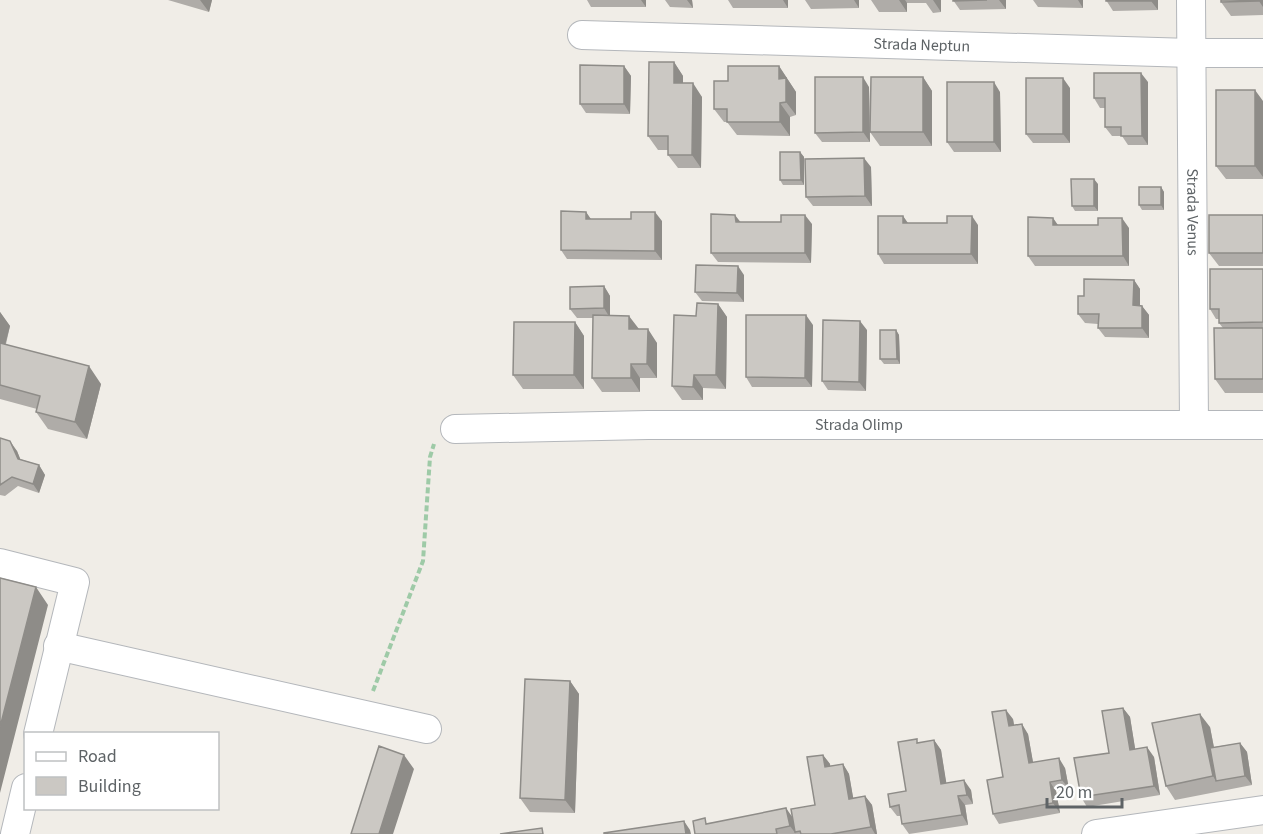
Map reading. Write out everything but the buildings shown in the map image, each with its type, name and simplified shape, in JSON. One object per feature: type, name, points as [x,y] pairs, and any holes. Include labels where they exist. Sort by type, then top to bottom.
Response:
[{"type":"street","name":"Strada Venus","points":[[1191,0],[1194,424]]},
{"type":"street","name":"Strada Neptun","points":[[582,35],[1191,53],[1263,53]]},
{"type":"street","name":"Strada Olimp","points":[[455,429],[648,425],[1263,424]]},
{"type":"street","points":[[0,563],[75,582],[38,732]]},
{"type":"street","points":[[58,646],[427,729]]},
{"type":"street","points":[[15,834],[24,796]]},
{"type":"street","points":[[1096,834],[1263,810]]},
{"type":"path","points":[[364,714],[423,561],[430,457],[437,437],[455,429]]}]
